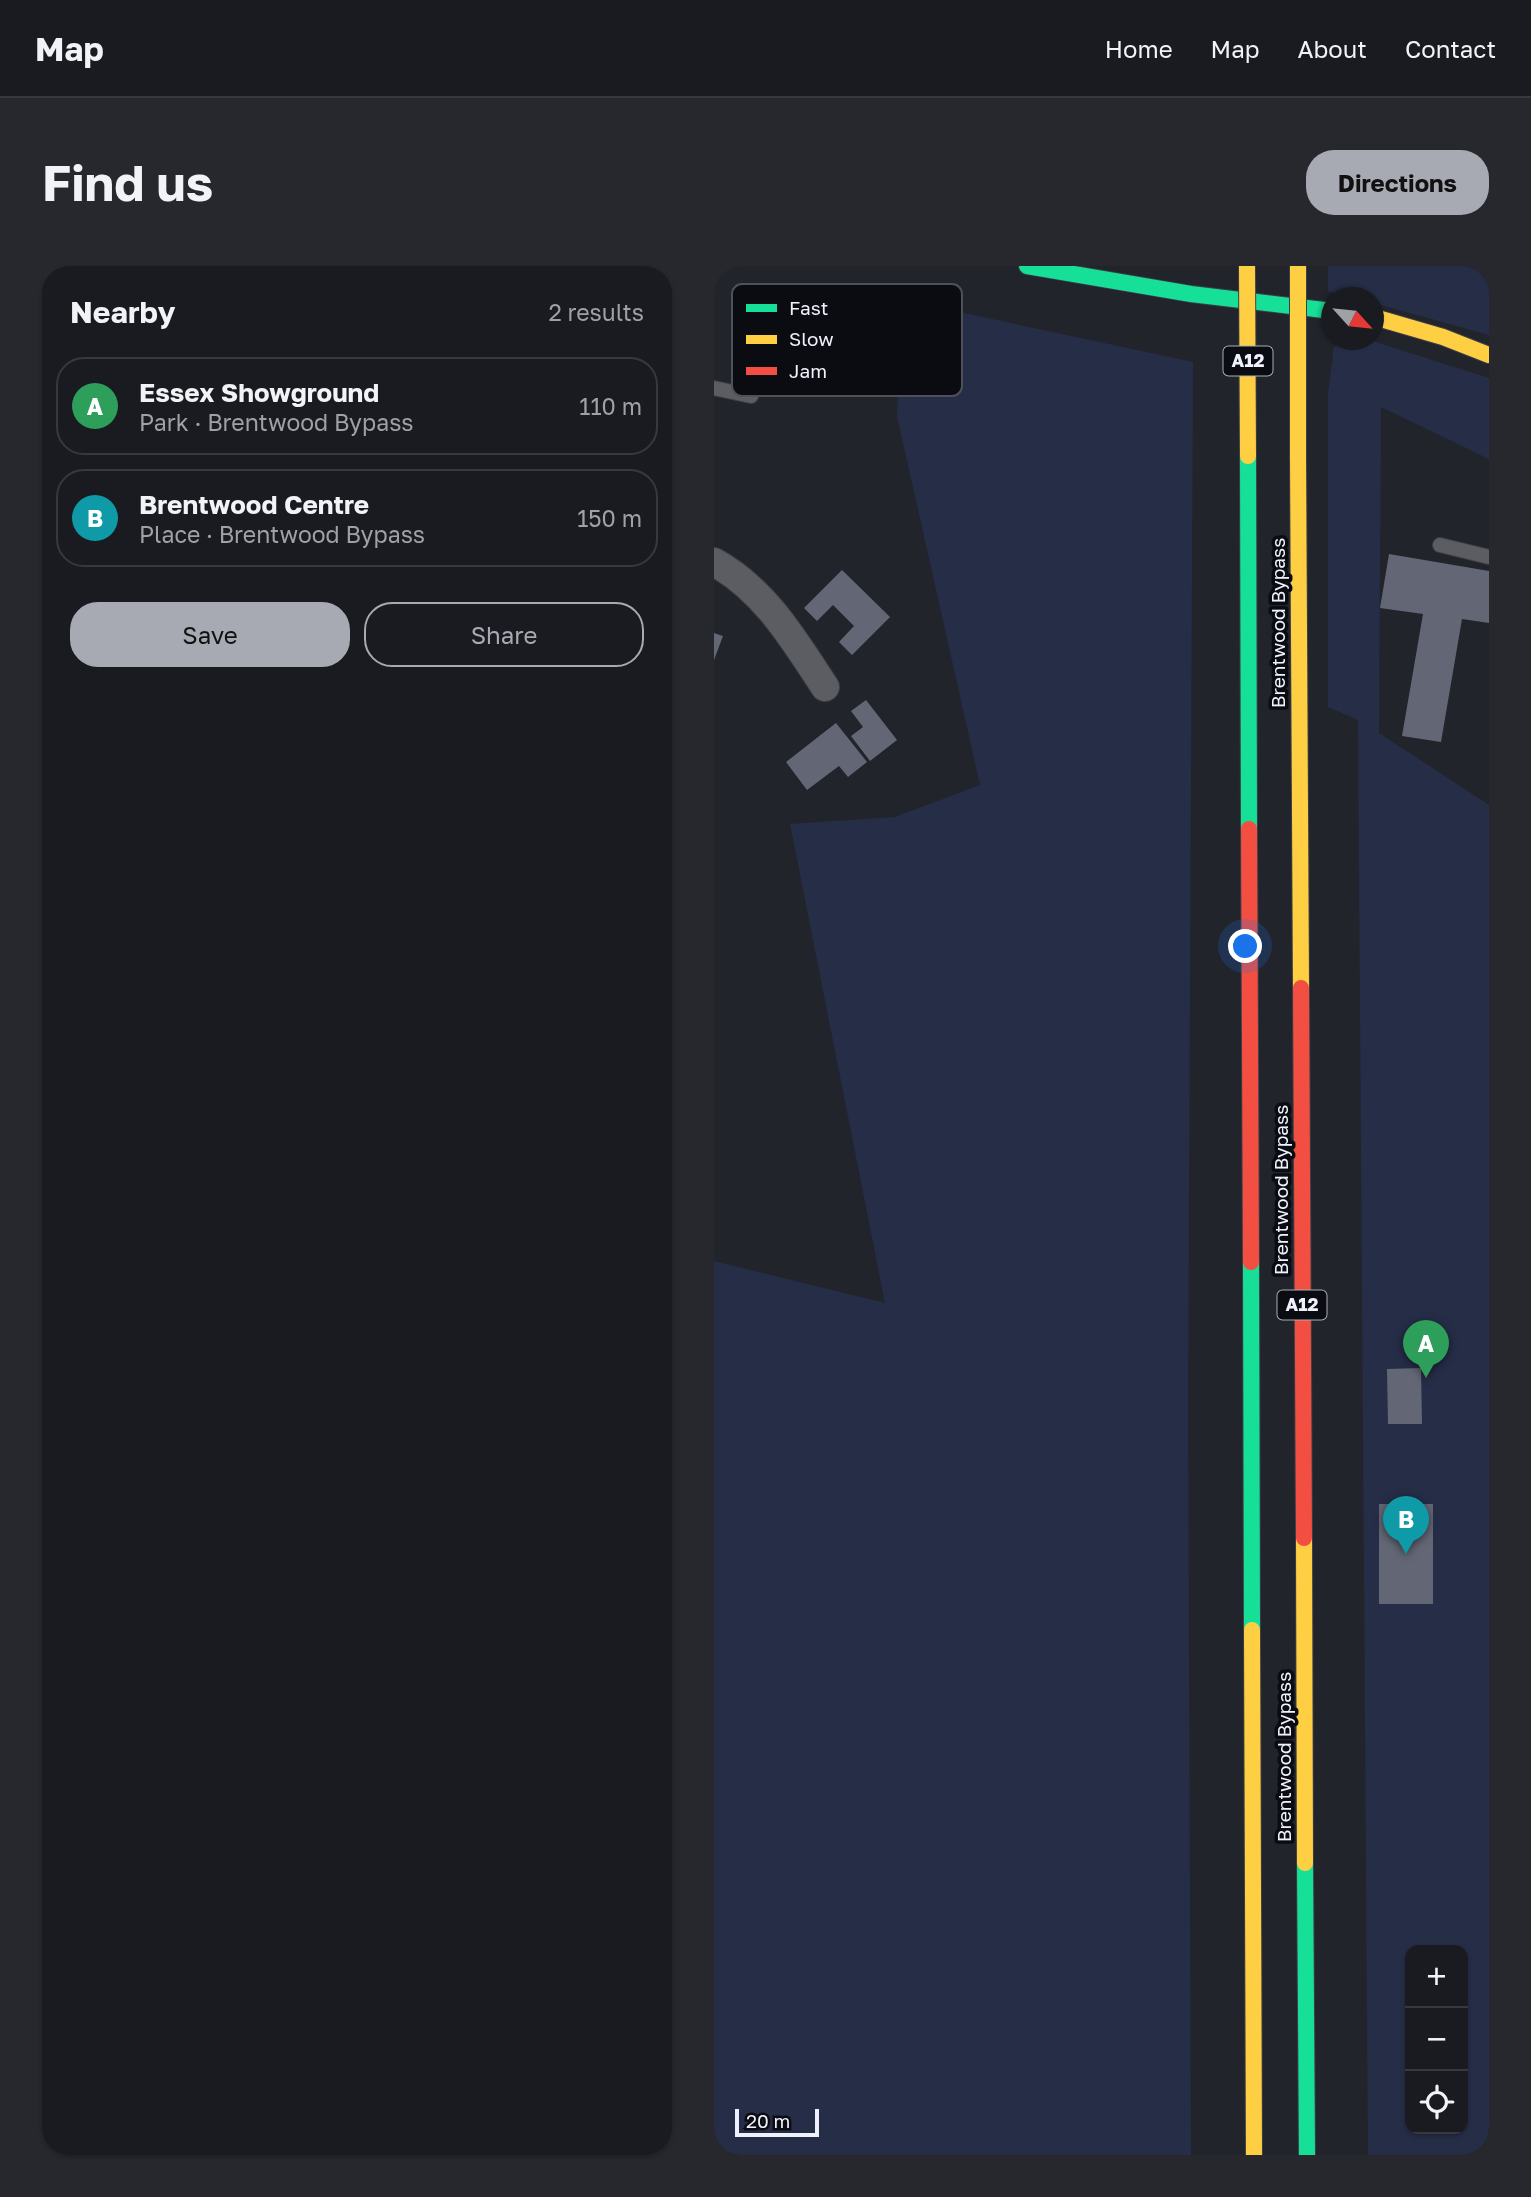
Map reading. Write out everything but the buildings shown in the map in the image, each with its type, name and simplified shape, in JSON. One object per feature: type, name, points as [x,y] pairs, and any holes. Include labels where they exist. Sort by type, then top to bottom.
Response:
[{"type":"main road","points":[[1027,266],[1191,294],[1321,309]]},
{"type":"main road","name":"Brentwood Bypass","points":[[1247,266],[1254,2155]]},
{"type":"main road","name":"Brentwood Bypass","points":[[1298,266],[1307,2155]]},
{"type":"main road","points":[[1384,320],[1443,337],[1489,355]]},
{"type":"street","points":[[714,562],[731,571],[771,607],[825,687]]},
{"type":"lane","points":[[714,388],[732,392]]},
{"type":"lane","points":[[1440,545],[1489,557]]},
{"type":"shaded area","points":[[1328,266],[1489,266],[1489,335],[1384,306],[1384,287],[1328,287]]},
{"type":"shaded area","points":[[962,313],[1193,362],[1188,1405],[1191,2155],[714,2155],[714,1261],[885,1303],[790,824],[895,817],[980,785],[897,416],[898,396],[962,396]]},
{"type":"shaded area","points":[[1384,345],[1489,378],[1489,459],[1381,407],[1379,733],[1489,805],[1489,2155],[1368,2155],[1358,720],[1328,707],[1328,393],[1334,350],[1384,350]]},
{"type":"traffic: fast","points":[[1027,266],[1191,294],[1321,310]]},
{"type":"traffic: fast","points":[[1248,456],[1249,829]]},
{"type":"traffic: fast","points":[[1251,1262],[1252,1630]]},
{"type":"traffic: fast","points":[[1305,1863],[1307,2155]]},
{"type":"traffic: slow","points":[[1247,266],[1248,456]]},
{"type":"traffic: slow","points":[[1298,266],[1298,455]]},
{"type":"traffic: slow","points":[[1384,320],[1443,337],[1489,355]]},
{"type":"traffic: slow","points":[[1298,455],[1301,988]]},
{"type":"traffic: slow","points":[[1304,1538],[1305,1863]]},
{"type":"traffic: slow","points":[[1252,1630],[1254,2155]]},
{"type":"traffic: jam","points":[[1249,829],[1251,1262]]},
{"type":"traffic: jam","points":[[1301,988],[1304,1538]]},
{"type":"place","name":"Essex Showground","points":[[1426,1378]]},
{"type":"place","name":"Brentwood Centre","points":[[1406,1554]]}]
